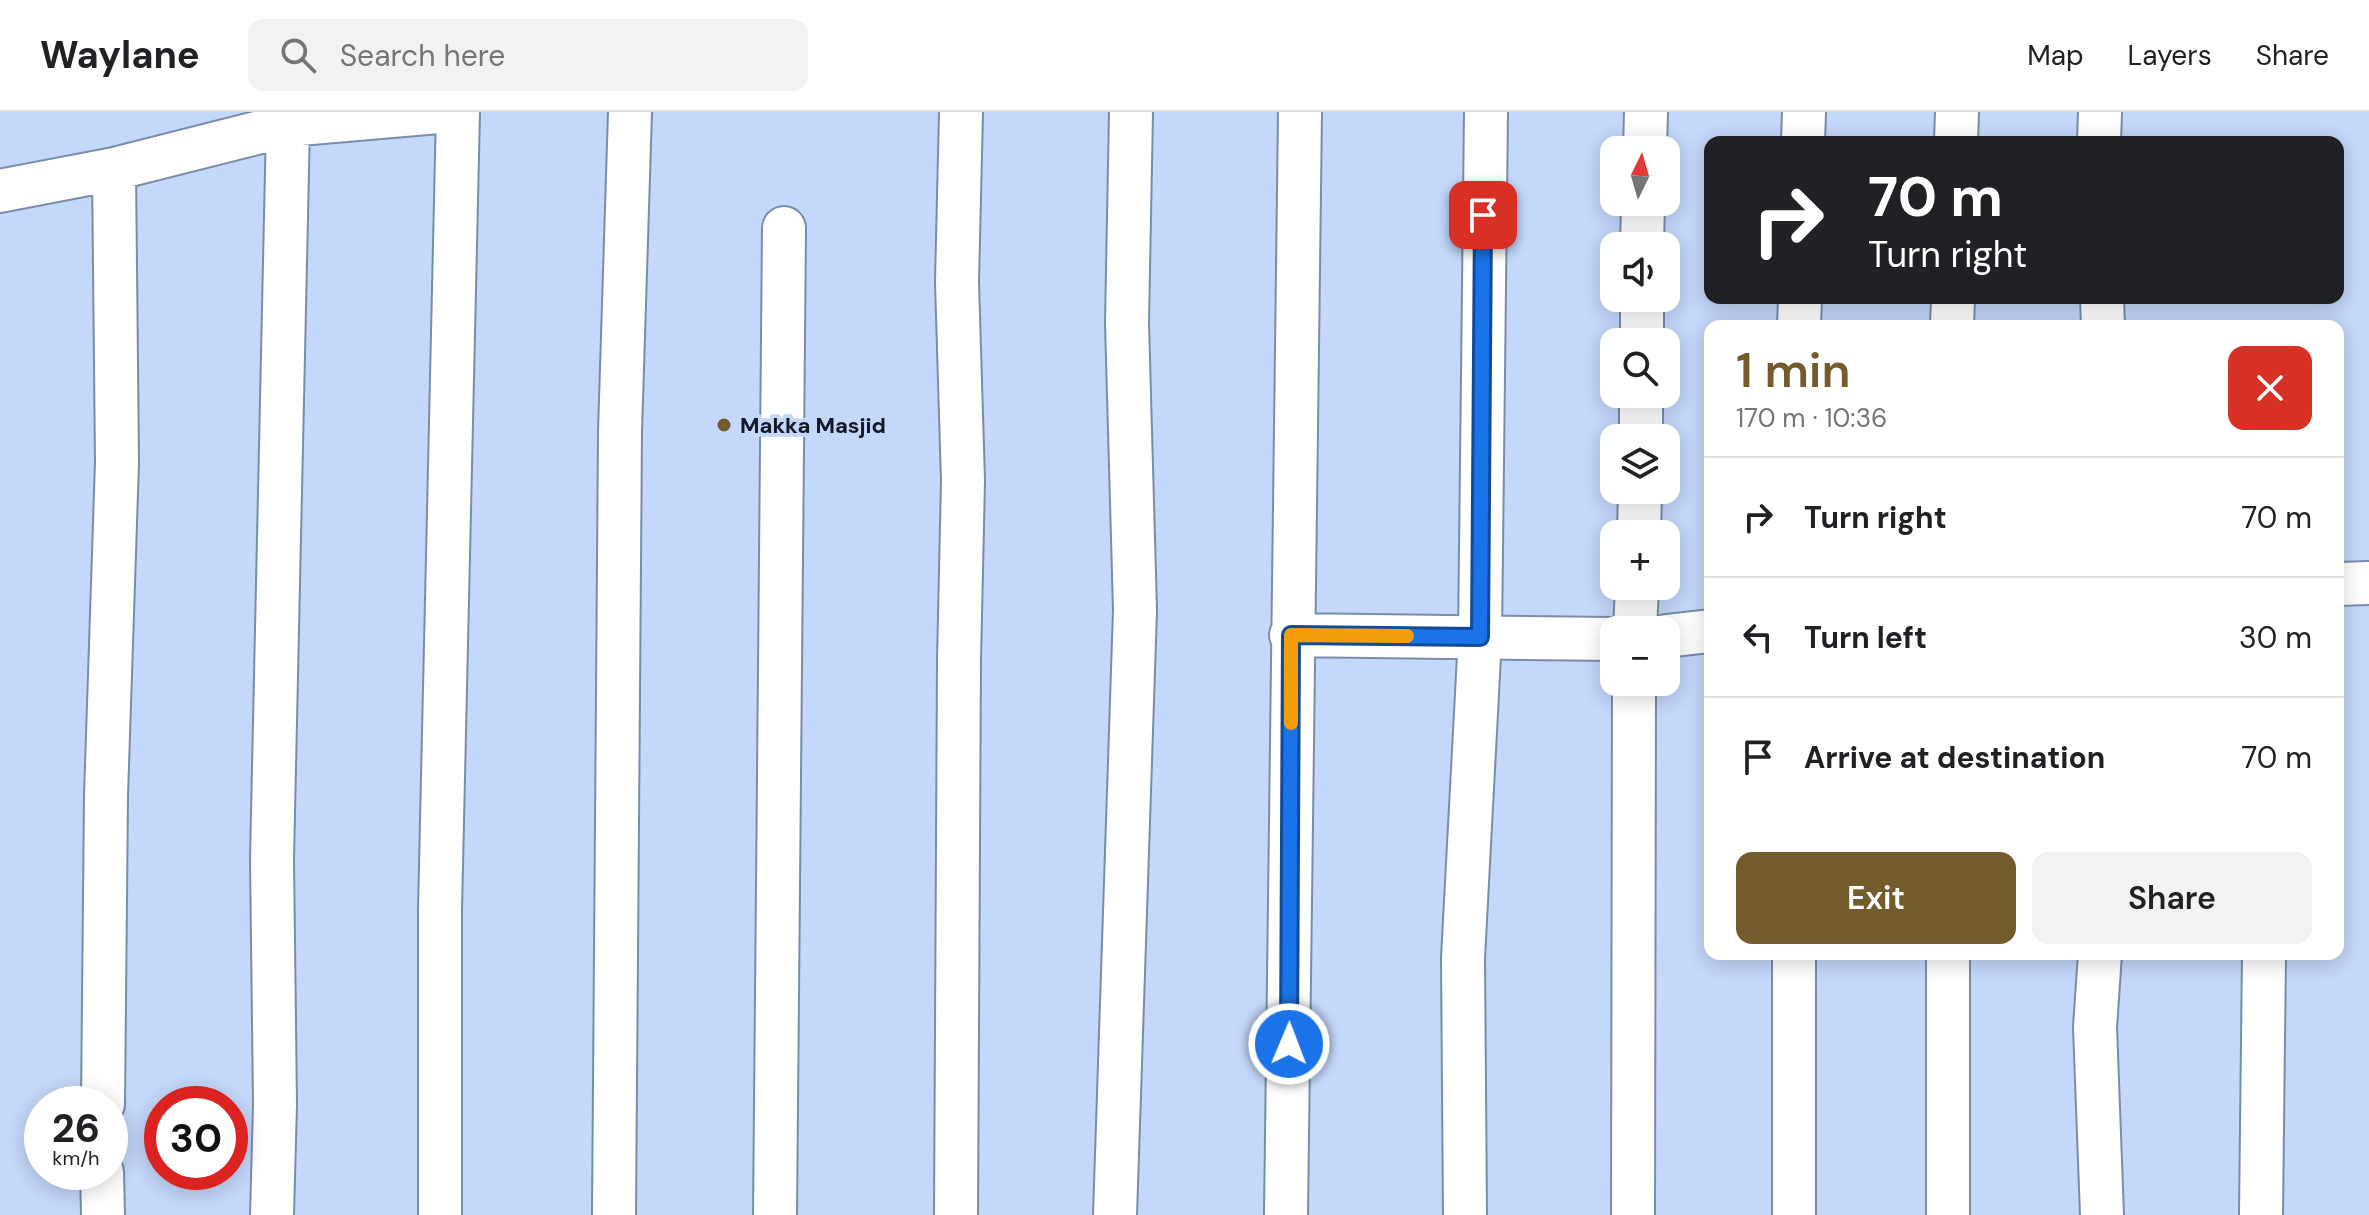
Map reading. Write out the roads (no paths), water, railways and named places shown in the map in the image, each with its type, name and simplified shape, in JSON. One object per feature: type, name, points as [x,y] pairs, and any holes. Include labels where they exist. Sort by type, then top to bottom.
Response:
[{"type":"street","points":[[0,191],[114,169],[286,119],[438,112]]},
{"type":"street","points":[[440,1215],[440,910],[458,112]]},
{"type":"street","points":[[614,1215],[620,432],[630,112]]},
{"type":"street","points":[[956,1215],[963,481],[957,282],[961,112]]},
{"type":"street","points":[[1115,1215],[1125,811],[1135,610],[1127,323],[1131,112]]},
{"type":"street","points":[[1286,1215],[1300,112]]},
{"type":"street","points":[[1465,1215],[1463,958],[1480,637],[1486,112]]},
{"type":"street","points":[[1645,136],[1646,112]]},
{"type":"street","points":[[1803,136],[1804,112]]},
{"type":"street","points":[[1956,136],[1957,112]]},
{"type":"street","points":[[2099,136],[2100,112]]},
{"type":"street","points":[[272,1215],[275,1104],[272,859],[286,119]]},
{"type":"street","points":[[103,1086],[106,796],[117,462],[114,169]]},
{"type":"street","points":[[775,1215],[784,228]]},
{"type":"street","points":[[2344,584],[2369,583]]},
{"type":"street","points":[[1680,634],[1704,632]]},
{"type":"street","points":[[1291,635],[1600,639]]},
{"type":"street","points":[[1633,1215],[1634,696]]},
{"type":"street","points":[[1794,960],[1794,1215]]},
{"type":"street","points":[[1948,960],[1948,1215]]},
{"type":"street","points":[[2100,960],[2095,1027],[2102,1215]]},
{"type":"street","points":[[2261,1215],[2264,960]]},
{"type":"street","points":[[102,1190],[103,1215]]},
{"type":"place","name":"Makka Masjid","points":[[724,425]]}]
